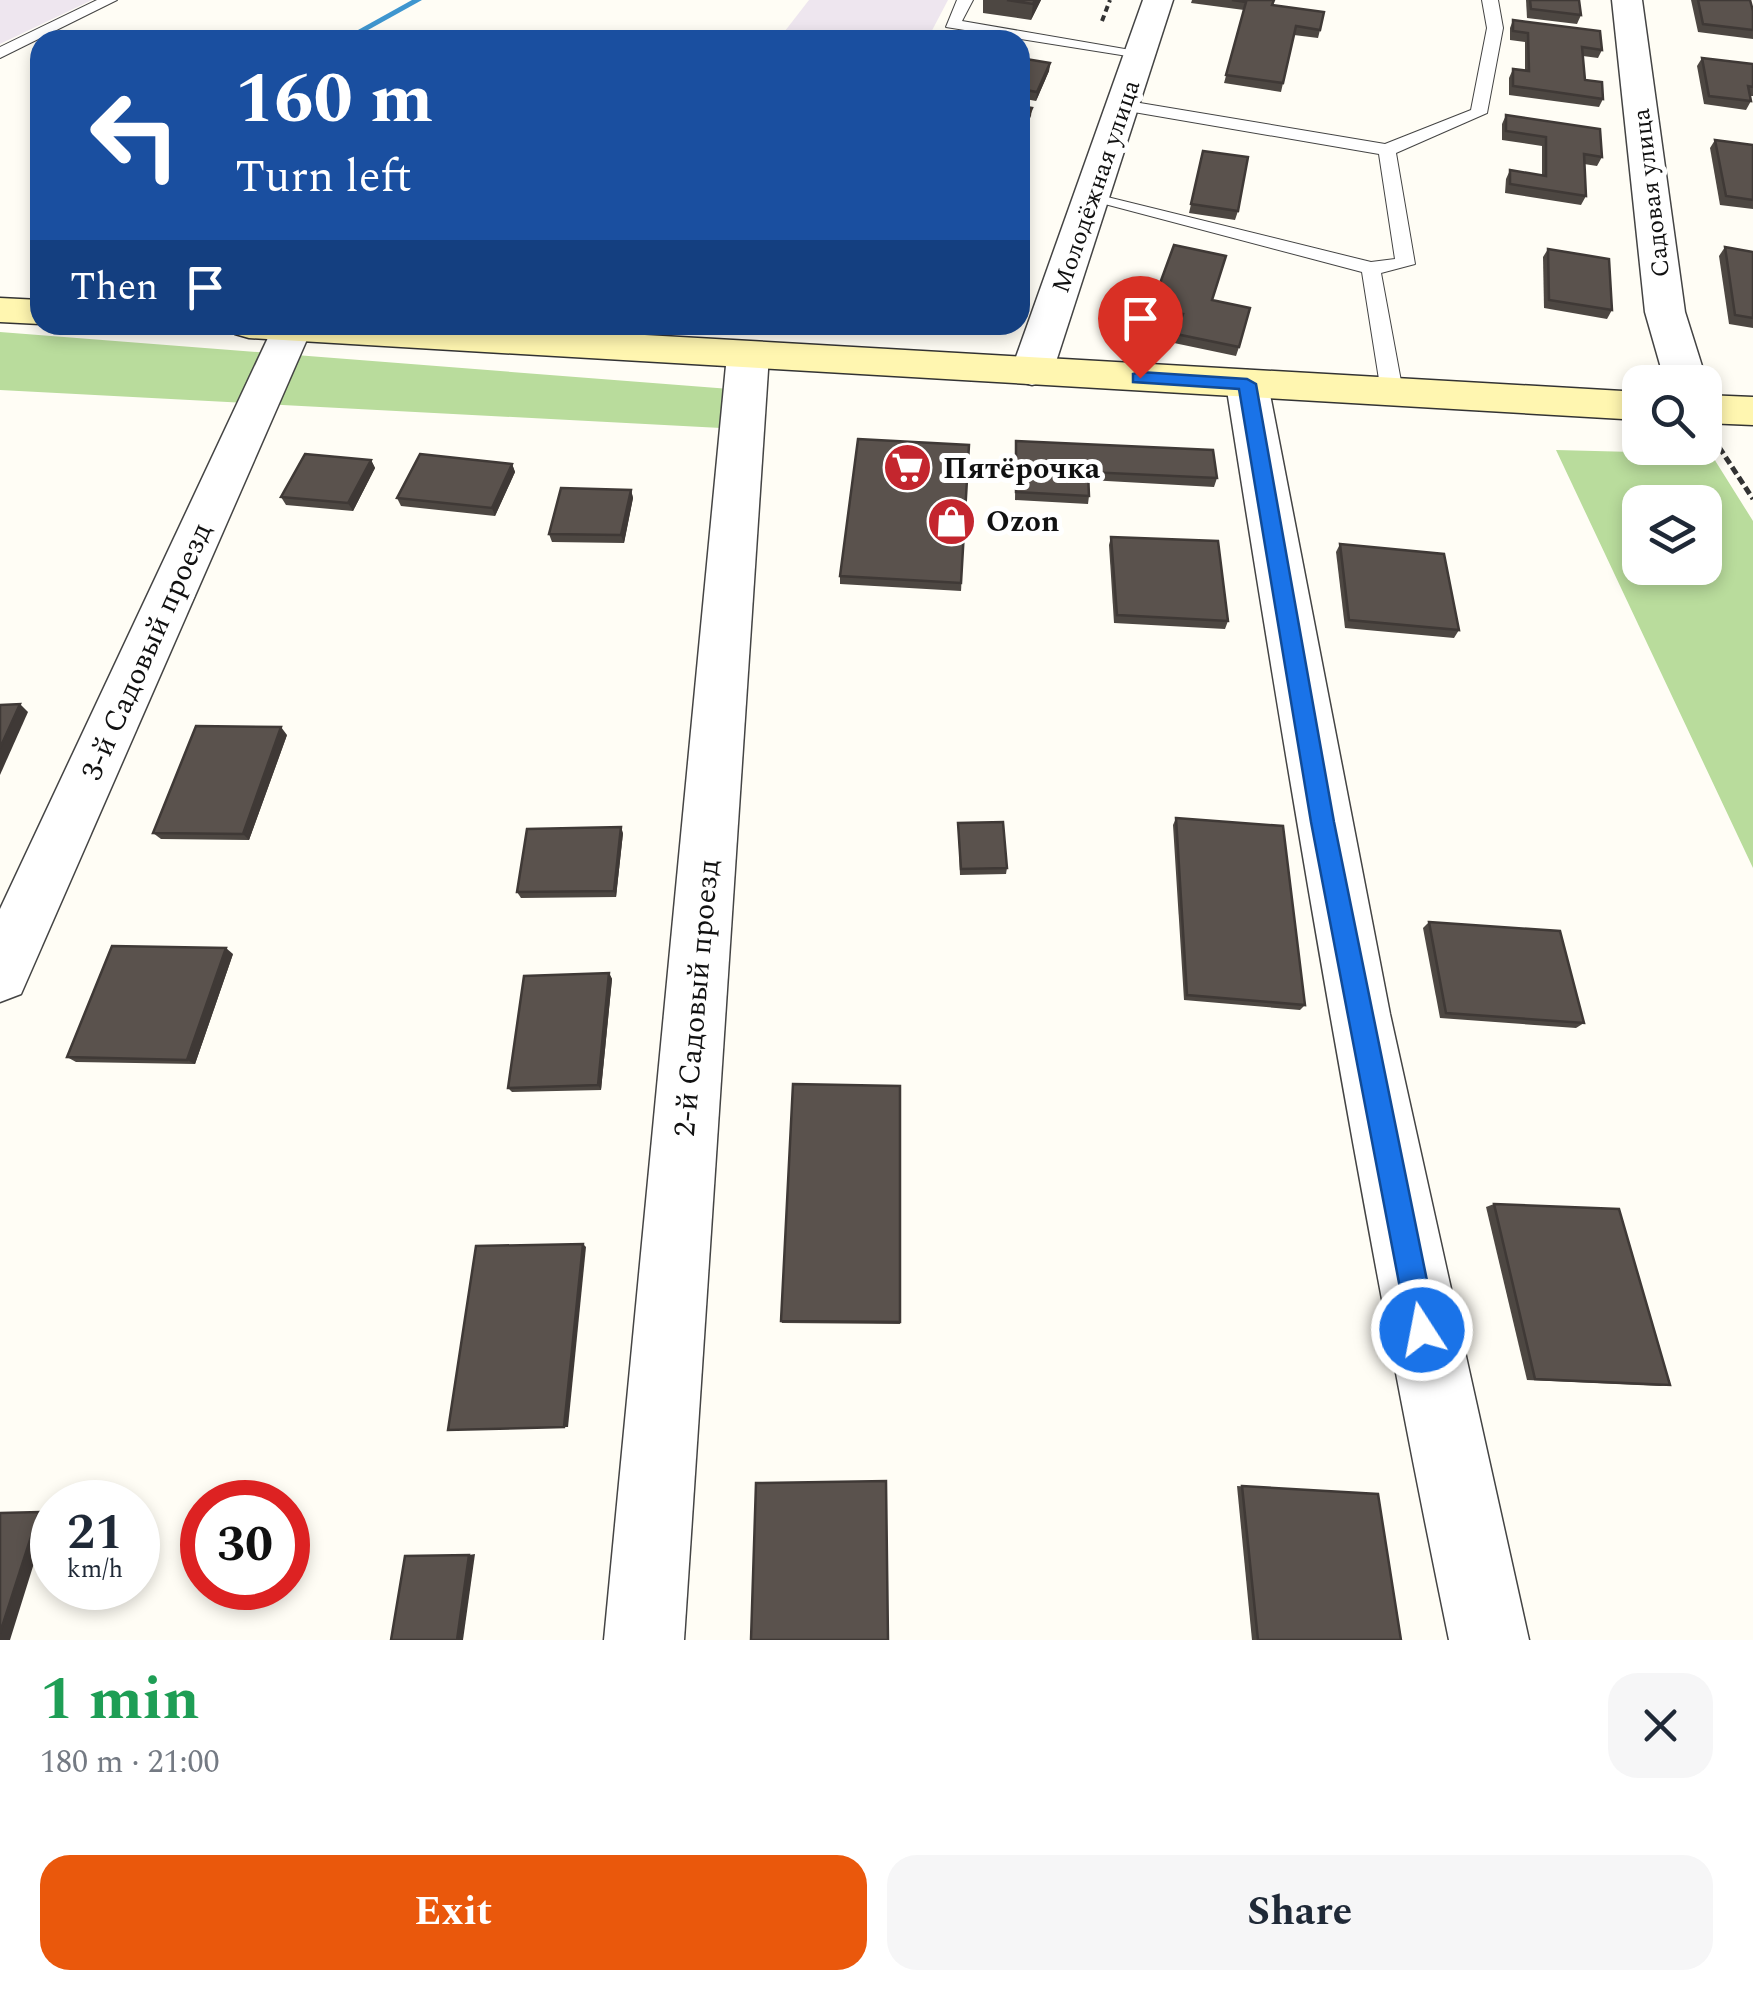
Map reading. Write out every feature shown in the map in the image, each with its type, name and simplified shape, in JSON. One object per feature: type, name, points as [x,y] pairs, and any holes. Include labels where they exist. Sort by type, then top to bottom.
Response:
[{"type":"street","name":"Молодёжная улица","points":[[1032,372],[1158,0]]},
{"type":"street","name":"Садовая улица","points":[[1626,0],[1664,312],[1681,365]]},
{"type":"street","points":[[0,310],[30,312]]},
{"type":"street","name":"3-й Садовый проезд","points":[[0,974],[267,335]]},
{"type":"street","points":[[419,335],[1622,405]]},
{"type":"street","name":"2-й Садовый проезд","points":[[644,1640],[748,355]]},
{"type":"street","points":[[1247,384],[1322,822],[1445,1448],[1489,1640]]},
{"type":"street","points":[[1722,421],[1753,411]]},
{"type":"lane","points":[[47,30],[109,0]]},
{"type":"lane","points":[[965,0],[952,24],[992,30]]},
{"type":"lane","points":[[1122,105],[1387,150],[1478,113],[1495,28],[1490,0]]},
{"type":"lane","points":[[1030,36],[1140,52]]},
{"type":"lane","points":[[0,53],[30,38]]},
{"type":"lane","points":[[1091,198],[1371,268],[1405,264],[1387,150]]},
{"type":"lane","points":[[1371,268],[1392,392]]},
{"type":"path","points":[[1722,446],[1753,499]]},
{"type":"shaded area","points":[[0,0],[92,0],[0,44]]},
{"type":"shaded area","points":[[809,0],[948,0],[932,30],[786,30]]},
{"type":"green space","points":[[0,332],[730,389],[721,428],[0,390]]},
{"type":"green space","points":[[1556,450],[1622,452],[1622,465],[1718,465],[1753,521],[1753,868]]},
{"type":"building","points":[[1232,0],[1274,0],[1272,5],[1324,12],[1320,30],[1296,26],[1283,83],[1226,75],[1246,2]]},
{"type":"building","points":[[1530,0],[1579,0],[1581,15],[1531,9]]},
{"type":"building","points":[[1698,0],[1750,0],[1753,30],[1703,24]]},
{"type":"building","points":[[1513,20],[1600,31],[1602,50],[1582,47],[1585,80],[1602,82],[1603,99],[1513,86],[1513,69],[1529,71],[1528,33],[1513,31]]},
{"type":"building","points":[[1702,58],[1753,64],[1753,87],[1748,86],[1751,101],[1709,96]]},
{"type":"building","points":[[1030,60],[1050,63],[1037,92],[1030,91]]},
{"type":"building","points":[[1506,115],[1600,129],[1602,157],[1584,154],[1586,196],[1510,184],[1510,170],[1546,176],[1546,137],[1506,131]]},
{"type":"building","points":[[1715,140],[1753,145],[1753,200],[1726,196]]},
{"type":"building","points":[[1203,151],[1248,157],[1238,211],[1191,204]]},
{"type":"building","points":[[1174,245],[1226,256],[1212,300],[1250,308],[1239,347],[1176,334],[1183,314],[1151,308]]},
{"type":"building","points":[[1725,247],[1753,252],[1753,318],[1735,315]]},
{"type":"building","points":[[1548,249],[1609,259],[1612,310],[1549,300]]},
{"type":"building","points":[[858,439],[969,445],[961,583],[840,576]]},
{"type":"building","points":[[1016,441],[1213,450],[1217,478],[1088,472],[1089,496],[1016,492]]},
{"type":"building","points":[[305,454],[371,460],[348,503],[281,497]]},
{"type":"building","points":[[420,454],[512,464],[492,508],[397,498]]},
{"type":"building","points":[[561,488],[631,490],[621,535],[549,534]]},
{"type":"building","points":[[1111,537],[1218,541],[1228,621],[1117,615]]},
{"type":"building","points":[[1340,544],[1444,554],[1459,630],[1349,620]]},
{"type":"building","points":[[20,704],[0,748],[0,705]]},
{"type":"building","points":[[196,726],[281,727],[243,834],[153,833]]},
{"type":"building","points":[[1176,818],[1283,826],[1305,1005],[1187,995]]},
{"type":"building","points":[[1003,822],[1007,868],[961,869],[958,823]]},
{"type":"building","points":[[621,827],[614,891],[517,892],[527,829]]},
{"type":"building","points":[[1429,922],[1560,931],[1584,1023],[1446,1013]]},
{"type":"building","points":[[112,946],[226,948],[187,1060],[67,1057]]},
{"type":"building","points":[[609,973],[598,1085],[508,1088],[524,976]]},
{"type":"building","points":[[793,1084],[900,1086],[900,1322],[781,1321]]},
{"type":"building","points":[[1494,1204],[1619,1209],[1670,1385],[1535,1379]]},
{"type":"building","points":[[583,1244],[564,1427],[448,1430],[476,1246]]},
{"type":"building","points":[[886,1481],[888,1640],[751,1640],[756,1483]]},
{"type":"building","points":[[1242,1486],[1378,1494],[1401,1640],[1258,1640]]},
{"type":"building","points":[[30,1512],[30,1540],[0,1633],[0,1513]]},
{"type":"building","points":[[469,1555],[457,1640],[391,1640],[405,1556]]},
{"type":"waterway","points":[[362,30],[418,0]]},
{"type":"place","name":"Пятёрочка","points":[[908,468]]},
{"type":"place","name":"Ozon","points":[[951,521]]},
{"type":"route","points":[[1140,378],[1247,384],[1322,822],[1422,1330]]}]
